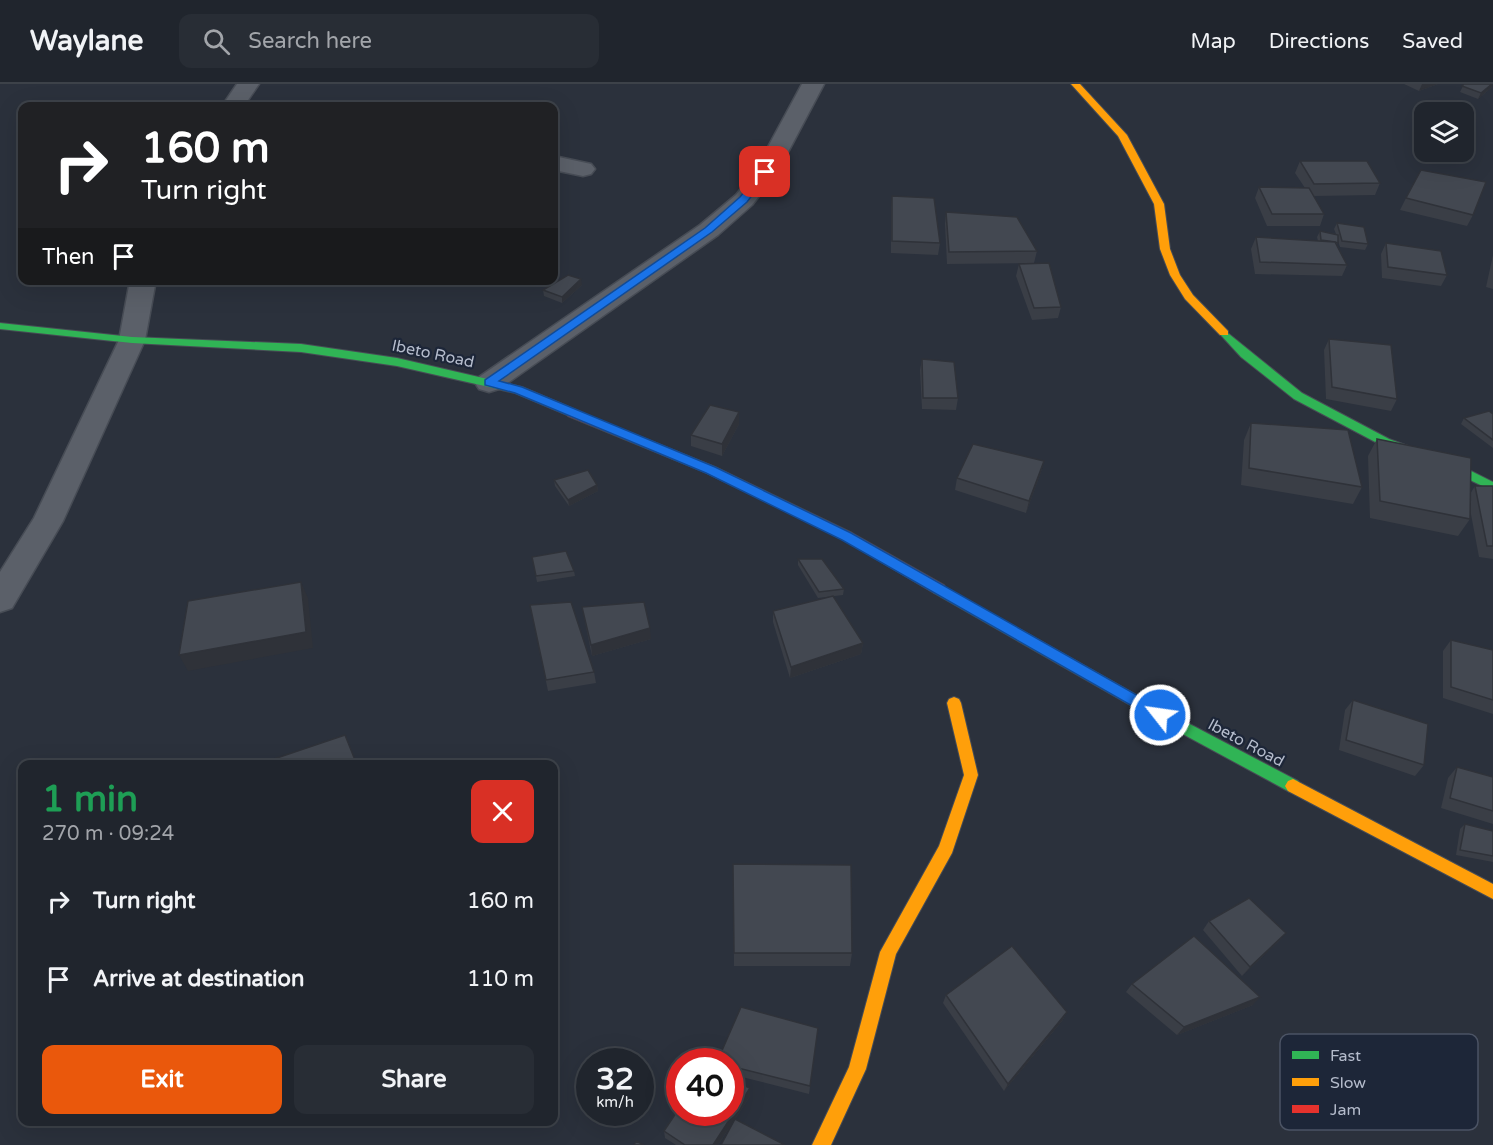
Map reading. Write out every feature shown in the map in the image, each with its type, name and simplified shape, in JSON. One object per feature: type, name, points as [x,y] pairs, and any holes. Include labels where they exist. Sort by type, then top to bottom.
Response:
[{"type":"street","points":[[236,102],[248,84]]},
{"type":"street","points":[[489,383],[709,230],[744,200],[765,172],[813,84]]},
{"type":"street","points":[[1075,84],[1122,135],[1159,204],[1165,249],[1175,275],[1189,297],[1245,354],[1298,396],[1385,442],[1454,466],[1493,487]]},
{"type":"street","points":[[558,164],[583,169]]},
{"type":"street","points":[[0,599],[48,521],[132,340],[142,285]]},
{"type":"street","name":"Ibeto Road","points":[[0,326],[132,340],[301,348],[397,362],[518,390],[711,470],[847,536],[1160,715],[1493,892]]},
{"type":"street","points":[[821,1145],[857,1069],[888,952],[946,848],[971,775],[954,703]]},
{"type":"building","points":[[1464,84],[1492,84],[1481,93],[1462,86]]},
{"type":"building","points":[[1300,161],[1367,161],[1380,183],[1314,184]]},
{"type":"building","points":[[1421,170],[1486,182],[1473,215],[1406,198]]},
{"type":"building","points":[[1259,187],[1309,188],[1324,214],[1272,214]]},
{"type":"building","points":[[892,196],[934,198],[940,243],[892,241]]},
{"type":"building","points":[[946,212],[1017,217],[1037,251],[949,252]]},
{"type":"building","points":[[1337,223],[1364,227],[1368,244],[1342,241]]},
{"type":"building","points":[[1320,231],[1338,235],[1338,243],[1321,240]]},
{"type":"building","points":[[1256,237],[1335,242],[1347,265],[1260,262]]},
{"type":"building","points":[[1386,243],[1441,251],[1447,275],[1388,267]]},
{"type":"building","points":[[1049,263],[1061,307],[1034,308],[1019,264]]},
{"type":"building","points":[[568,275],[581,279],[562,297],[543,290],[551,285],[558,285],[558,281]]},
{"type":"building","points":[[1329,339],[1391,345],[1397,399],[1332,387]]},
{"type":"building","points":[[922,359],[954,362],[958,398],[923,398]]},
{"type":"building","points":[[710,405],[739,412],[722,444],[691,435]]},
{"type":"building","points":[[1489,411],[1493,414],[1493,440],[1464,418]]},
{"type":"building","points":[[1251,423],[1348,430],[1362,487],[1249,468]]},
{"type":"building","points":[[1377,439],[1471,458],[1470,519],[1380,501]]},
{"type":"building","points":[[973,444],[1044,461],[1029,501],[957,478]]},
{"type":"building","points":[[588,470],[597,485],[568,500],[554,480]]},
{"type":"building","points":[[1475,486],[1493,486],[1493,546],[1487,546]]},
{"type":"building","points":[[566,551],[574,571],[536,576],[532,557]]},
{"type":"building","points":[[798,559],[822,559],[844,589],[819,592]]},
{"type":"building","points":[[301,582],[306,632],[179,655],[188,601]]},
{"type":"building","points":[[833,596],[863,643],[791,667],[773,611]]},
{"type":"building","points":[[571,602],[594,672],[546,680],[530,605]]},
{"type":"building","points":[[644,602],[650,628],[591,645],[582,607]]},
{"type":"building","points":[[1451,640],[1493,650],[1493,700],[1451,687]]},
{"type":"building","points":[[1353,700],[1428,724],[1424,765],[1346,740]]},
{"type":"building","points":[[345,735],[355,760],[271,760]]},
{"type":"building","points":[[1457,767],[1493,777],[1493,811],[1450,798]]},
{"type":"building","points":[[1465,824],[1493,831],[1493,856],[1460,850]]},
{"type":"building","points":[[733,864],[851,865],[852,953],[734,953]]},
{"type":"building","points":[[1249,898],[1286,933],[1250,967],[1209,921]]},
{"type":"building","points":[[1194,936],[1260,997],[1184,1027],[1132,984]]},
{"type":"building","points":[[1012,946],[1067,1012],[1008,1084],[946,995]]},
{"type":"building","points":[[741,1007],[818,1028],[810,1086],[744,1070],[744,1048],[723,1048]]},
{"type":"building","points":[[744,1086],[750,1088],[744,1097]]},
{"type":"building","points":[[744,1124],[785,1145],[721,1145],[731,1126],[744,1126]]},
{"type":"building","points":[[667,1126],[725,1126],[713,1145],[685,1145],[664,1131]]},
{"type":"traffic: fast","points":[[0,326],[132,340],[301,348],[397,362],[518,390],[572,413]]},
{"type":"traffic: fast","points":[[1224,333],[1245,354],[1298,396],[1385,442],[1453,467],[1493,487]]},
{"type":"traffic: fast","points":[[939,589],[1160,715],[1293,786]]},
{"type":"traffic: slow","points":[[1075,84],[1122,135],[1159,204],[1165,249],[1175,275],[1189,297],[1224,333]]},
{"type":"traffic: slow","points":[[821,1145],[857,1069],[888,952],[946,848],[971,775],[954,703]]},
{"type":"traffic: slow","points":[[1293,786],[1493,892]]},
{"type":"traffic: jam","points":[[572,413],[711,470],[847,536],[939,589]]},
{"type":"route","points":[[765,172],[744,200],[709,230],[489,383],[518,390],[711,470],[847,536],[1160,715]]}]
